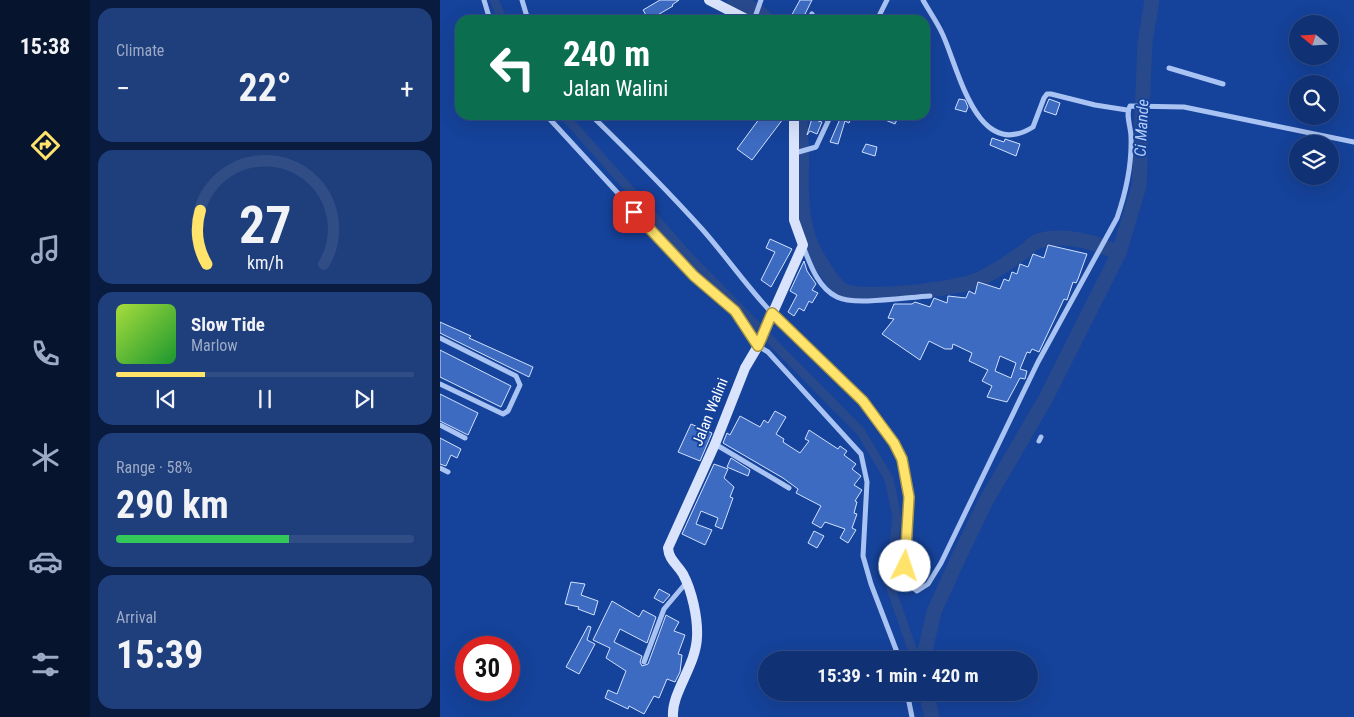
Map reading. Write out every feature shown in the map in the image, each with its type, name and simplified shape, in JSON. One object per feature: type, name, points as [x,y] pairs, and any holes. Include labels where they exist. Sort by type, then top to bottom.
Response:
[{"type":"street","points":[[484,0],[488,15]]},
{"type":"street","points":[[522,0],[526,15]]},
{"type":"street","points":[[709,0],[744,15]]},
{"type":"street","points":[[755,15],[761,0]]},
{"type":"street","points":[[880,15],[887,0]]},
{"type":"street","points":[[923,0],[942,32],[964,89],[975,111],[985,124],[996,132],[1018,134],[1033,127],[1047,94],[1127,110]]},
{"type":"street","points":[[1169,68],[1223,84]]},
{"type":"street","points":[[1127,110],[1135,104],[1184,108],[1354,142]]},
{"type":"street","points":[[597,120],[703,230],[771,316],[863,401],[894,443],[902,459],[909,497],[905,566],[907,583],[913,589],[921,590],[933,577],[1038,362],[1105,242],[1126,193],[1131,138],[1127,110]]},
{"type":"street","points":[[551,120],[683,264],[718,298],[735,311],[759,345],[861,454],[867,482],[863,556],[871,584],[897,651]]},
{"type":"street","points":[[794,120],[797,152],[793,174],[794,220],[803,245],[821,283],[837,298],[853,302],[930,296]]},
{"type":"street","points":[[797,152],[816,146],[829,120]]},
{"type":"street","name":"Jalan Walini","points":[[673,717],[674,703],[691,666],[697,637],[694,611],[686,583],[671,559],[668,548],[715,444],[744,368],[759,345],[803,245]]},
{"type":"street","points":[[440,338],[516,376],[520,385],[508,412],[503,414],[440,384]]},
{"type":"street","points":[[440,425],[466,438]]},
{"type":"street","points":[[715,444],[789,488]]},
{"type":"street","points":[[440,468],[448,472]]},
{"type":"street","points":[[644,662],[664,609],[686,583]]},
{"type":"street","points":[[909,701],[912,717]]},
{"type":"building","points":[[660,0],[679,0],[658,15],[646,15],[643,10]]},
{"type":"building","points":[[800,0],[812,0],[804,15],[792,15]]},
{"type":"building","points":[[959,99],[965,100],[968,107],[966,112],[955,109]]},
{"type":"building","points":[[1049,99],[1060,103],[1056,115],[1044,111]]},
{"type":"building","points":[[758,120],[782,120],[752,160],[737,149]]},
{"type":"building","points":[[812,120],[822,122],[817,134],[810,131],[807,135]]},
{"type":"building","points":[[840,120],[850,120],[849,123],[845,121],[838,144],[830,142]]},
{"type":"building","points":[[885,120],[897,120],[895,124]]},
{"type":"building","points":[[992,138],[1004,142],[1005,139],[1020,144],[1016,156],[990,145]]},
{"type":"building","points":[[866,144],[877,147],[875,156],[862,152]]},
{"type":"building","points":[[770,239],[792,249],[771,287],[761,280],[775,252],[766,248]]},
{"type":"building","points":[[1048,245],[1087,254],[1078,279],[1076,283],[1073,282],[1067,300],[1064,299],[1039,352],[1032,349],[1030,353],[1027,352],[1020,369],[1027,371],[1025,379],[1020,378],[1007,402],[987,397],[992,386],[982,381],[988,370],[969,361],[972,353],[953,344],[952,349],[945,349],[929,341],[920,360],[882,334],[894,319],[888,318],[894,304],[912,304],[915,302],[930,307],[934,298],[947,303],[948,296],[966,298],[969,291],[975,294],[978,282],[1000,289],[1004,279],[1009,281],[1012,272],[1017,274],[1020,264],[1028,267],[1033,254],[1044,258]],"holes":[[[1000,356],[1016,363],[1011,378],[995,371]]]},
{"type":"building","points":[[804,261],[807,271],[816,284],[812,290],[818,293],[812,303],[809,301],[804,311],[799,308],[794,316],[788,312],[797,295],[790,291]]},
{"type":"building","points":[[440,322],[471,336],[469,338],[533,367],[529,377],[440,333]]},
{"type":"building","points":[[440,350],[511,386],[501,407],[440,377]]},
{"type":"building","points":[[440,394],[478,413],[468,435],[440,421]]},
{"type":"building","points":[[775,411],[786,417],[776,434],[784,439],[783,442],[800,453],[809,441],[805,439],[809,430],[838,449],[840,446],[847,451],[844,455],[856,464],[852,469],[861,476],[854,485],[862,490],[855,501],[857,502],[854,513],[857,514],[852,528],[856,530],[848,543],[840,538],[845,529],[825,522],[821,528],[812,523],[821,506],[796,493],[798,489],[783,478],[723,443],[727,433],[730,435],[740,416],[760,427],[764,420],[768,423]]},
{"type":"building","points":[[691,424],[712,433],[700,461],[678,452]]},
{"type":"building","points":[[440,438],[461,449],[457,458],[451,455],[446,466],[440,464]]},
{"type":"building","points":[[731,458],[750,470],[748,476],[727,467]]},
{"type":"building","points":[[714,464],[728,469],[724,478],[734,487],[730,497],[733,498],[722,529],[715,526],[718,518],[701,511],[696,524],[712,530],[705,545],[682,534]]},
{"type":"building","points":[[814,531],[824,536],[817,548],[808,543]]},
{"type":"building","points":[[571,582],[585,584],[581,595],[598,601],[594,615],[578,609],[579,607],[565,604]]},
{"type":"building","points":[[659,589],[670,595],[663,603],[654,598]]},
{"type":"building","points":[[612,601],[639,617],[643,610],[656,617],[647,643],[620,629],[614,642],[642,656],[640,662],[642,666],[648,664],[666,615],[679,622],[674,631],[685,635],[678,654],[682,655],[680,672],[675,682],[667,679],[659,698],[654,696],[644,714],[629,706],[628,709],[605,698],[608,690],[617,694],[626,671],[606,658],[610,648],[593,640]]},
{"type":"building","points":[[588,626],[591,627],[587,640],[595,644],[579,674],[566,667]]},
{"type":"waterway","points":[[494,0],[501,15]]},
{"type":"waterway","points":[[734,0],[758,11],[762,15]]},
{"type":"waterway","name":"Ci Mande","points":[[1119,253],[1139,186],[1145,43],[1152,0]]},
{"type":"waterway","points":[[568,120],[690,258],[861,432],[889,479],[897,517],[889,583],[913,651]]},
{"type":"waterway","points":[[800,120],[805,224],[811,245],[828,274],[842,290],[852,293],[887,294],[951,287],[977,280],[996,270],[1036,242],[1048,239],[1068,238],[1079,240],[1100,245],[1119,253],[1046,398],[986,501],[934,612],[925,651]]},
{"type":"waterway","points":[[928,701],[932,717]]},
{"type":"route","points":[[634,212],[694,276],[735,311],[758,346],[772,313],[863,401],[894,443],[902,459],[909,497],[905,566]]}]
